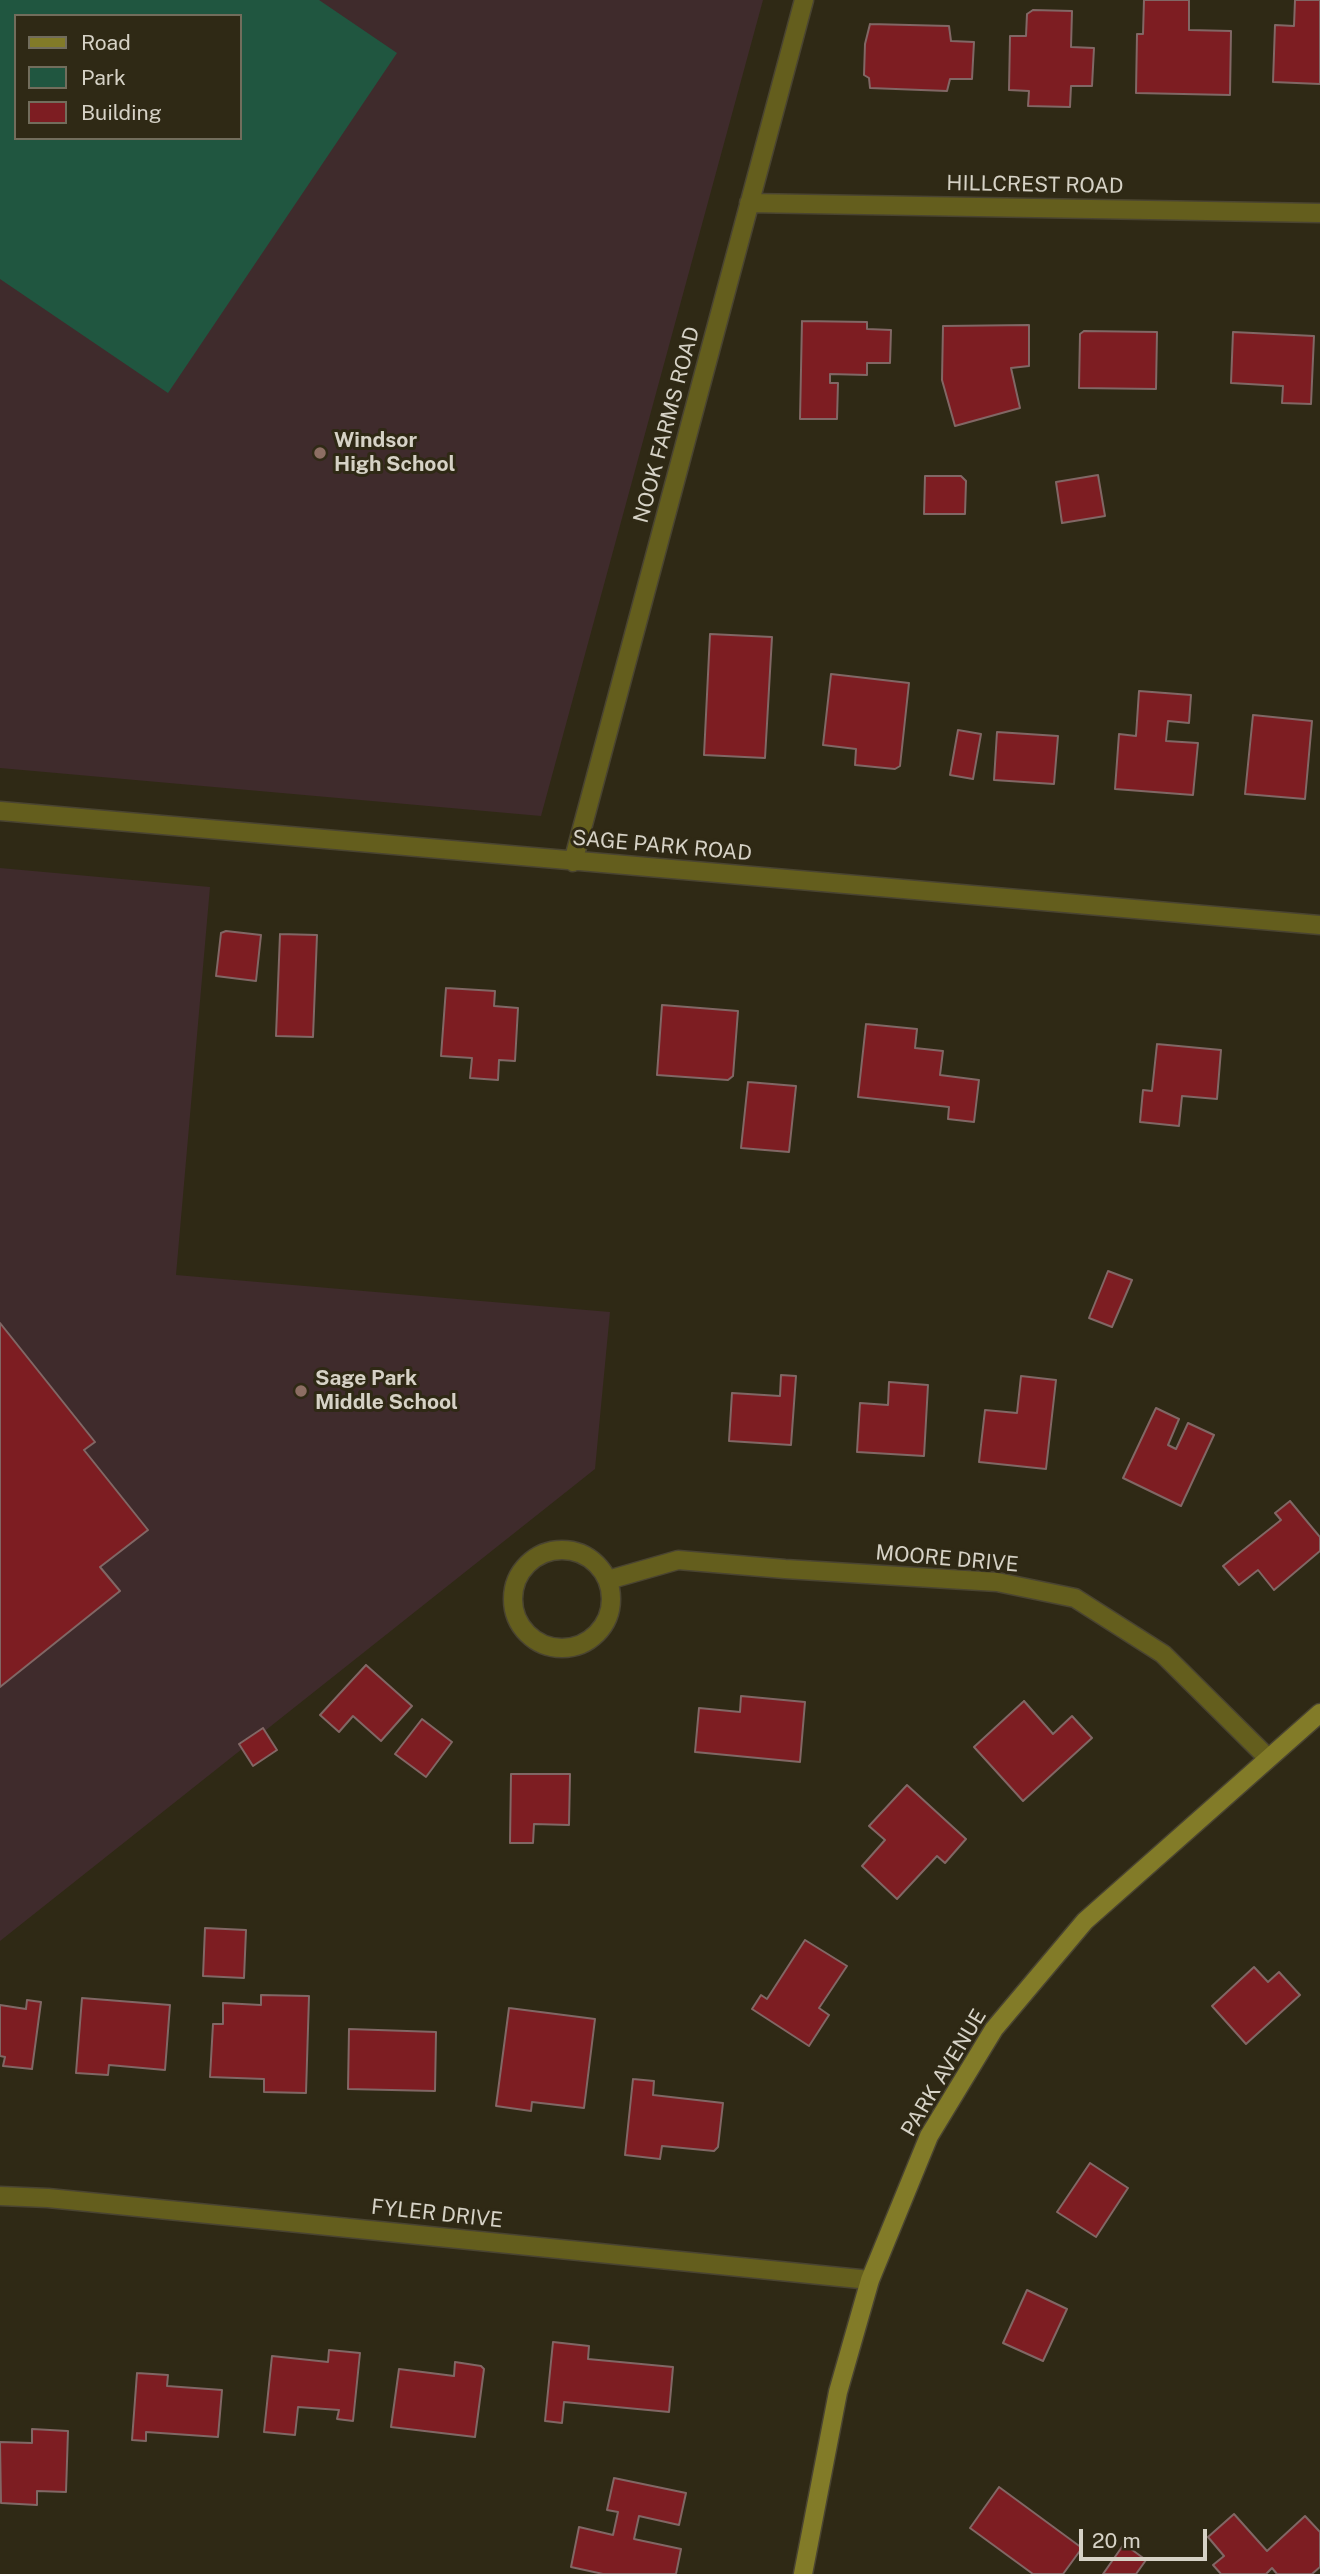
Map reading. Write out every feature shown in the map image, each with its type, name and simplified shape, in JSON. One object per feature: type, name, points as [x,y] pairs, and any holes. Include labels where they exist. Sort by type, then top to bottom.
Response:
[{"type":"main road","name":"PARK AVENUE","points":[[803,2574],[838,2392],[870,2280],[929,2136],[994,2029],[1085,1921],[1320,1713]]},
{"type":"street","name":"NOOK FARMS ROAD","points":[[573,862],[804,0]]},
{"type":"street","name":"HILLCREST ROAD","points":[[749,203],[1320,213]]},
{"type":"street","name":"SAGE PARK ROAD","points":[[0,811],[1320,925]]},
{"type":"street","points":[[557,1549],[573,1550],[588,1556],[600,1566],[608,1580],[611,1597],[609,1613],[601,1628],[589,1640],[574,1647],[558,1648],[541,1644],[527,1635],[517,1622],[513,1589],[528,1562],[542,1553],[557,1549]]},
{"type":"street","name":"MOORE DRIVE","points":[[608,1580],[678,1560],[996,1582],[1075,1598],[1163,1654],[1268,1758]]},
{"type":"street","name":"FYLER DRIVE","points":[[0,2196],[48,2198],[870,2280]]},
{"type":"shaded area","name":"Windsor High School","points":[[0,0],[763,0],[541,816],[0,768]]},
{"type":"shaded area","name":"Sage Park Middle School","points":[[0,868],[210,887],[176,1275],[610,1312],[595,1469],[0,1941]]},
{"type":"green space","points":[[0,0],[319,0],[397,53],[168,393],[0,279]]},
{"type":"building","points":[[1144,0],[1189,0],[1189,30],[1231,31],[1230,95],[1136,93],[1137,34],[1143,34]]},
{"type":"building","points":[[1295,0],[1320,0],[1320,84],[1273,82],[1275,25],[1294,26]]},
{"type":"building","points":[[1033,10],[1072,11],[1071,47],[1094,48],[1092,86],[1071,86],[1070,107],[1028,106],[1029,91],[1009,90],[1010,36],[1026,36],[1027,14]]},
{"type":"building","points":[[870,24],[949,26],[951,41],[974,42],[972,79],[950,79],[947,91],[870,88],[869,78],[864,75],[865,44]]},
{"type":"building","points":[[802,321],[867,322],[867,329],[891,330],[890,363],[867,363],[867,375],[830,374],[830,383],[838,383],[837,419],[800,419]]},
{"type":"building","points":[[1029,325],[1029,366],[1011,368],[1020,408],[955,426],[942,380],[943,326]]},
{"type":"building","points":[[1084,331],[1157,332],[1156,389],[1079,388],[1080,334]]},
{"type":"building","points":[[1233,332],[1314,336],[1311,404],[1282,403],[1283,386],[1231,383]]},
{"type":"building","points":[[1098,475],[1105,516],[1062,523],[1056,482]]},
{"type":"building","points":[[925,476],[961,476],[966,481],[965,514],[924,514]]},
{"type":"building","points":[[710,634],[772,637],[765,758],[704,755]]},
{"type":"building","points":[[831,674],[909,683],[900,766],[895,769],[855,765],[856,749],[823,745]]},
{"type":"building","points":[[1139,691],[1191,695],[1189,723],[1168,721],[1166,741],[1198,743],[1193,795],[1115,789],[1119,734],[1136,736]]},
{"type":"building","points":[[1253,715],[1312,721],[1305,799],[1245,794]]},
{"type":"building","points":[[958,730],[981,734],[973,779],[950,775]]},
{"type":"building","points":[[997,732],[1058,736],[1054,784],[994,780]]},
{"type":"building","points":[[226,931],[261,935],[256,981],[216,976],[221,933]]},
{"type":"building","points":[[280,934],[317,935],[313,1037],[276,1036]]},
{"type":"building","points":[[446,988],[495,991],[494,1006],[518,1008],[515,1061],[499,1060],[498,1080],[470,1078],[472,1058],[441,1056]]},
{"type":"building","points":[[662,1005],[738,1011],[733,1076],[728,1080],[657,1075]]},
{"type":"building","points":[[866,1024],[917,1029],[915,1048],[943,1051],[940,1075],[979,1080],[974,1122],[948,1119],[949,1107],[858,1097]]},
{"type":"building","points":[[1157,1044],[1221,1050],[1217,1099],[1182,1096],[1179,1126],[1140,1122],[1143,1090],[1152,1091]]},
{"type":"building","points":[[748,1082],[796,1086],[789,1152],[741,1148]]},
{"type":"building","points":[[1108,1271],[1132,1280],[1112,1327],[1089,1318]]},
{"type":"building","points":[[0,1323],[95,1442],[84,1450],[148,1530],[100,1567],[120,1591],[0,1687]]},
{"type":"building","points":[[781,1375],[796,1376],[791,1445],[729,1441],[732,1393],[780,1396]]},
{"type":"building","points":[[1021,1376],[1056,1380],[1046,1469],[979,1462],[985,1410],[1017,1413]]},
{"type":"building","points":[[889,1382],[928,1385],[924,1456],[857,1452],[860,1403],[888,1405]]},
{"type":"building","points":[[1156,1408],[1179,1419],[1168,1445],[1176,1449],[1188,1423],[1214,1435],[1181,1506],[1123,1478]]},
{"type":"building","points":[[1290,1501],[1320,1537],[1320,1551],[1274,1590],[1258,1570],[1239,1585],[1223,1566],[1281,1520],[1275,1513]]},
{"type":"building","points":[[366,1665],[412,1706],[381,1741],[353,1716],[339,1732],[320,1715]]},
{"type":"building","points":[[741,1696],[805,1702],[800,1762],[695,1752],[699,1708],[740,1712]]},
{"type":"building","points":[[1024,1701],[1053,1734],[1072,1716],[1092,1738],[1023,1801],[974,1747]]},
{"type":"building","points":[[422,1719],[452,1742],[426,1777],[395,1754]]},
{"type":"building","points":[[263,1728],[277,1750],[253,1766],[239,1744]]},
{"type":"building","points":[[511,1774],[570,1774],[569,1825],[534,1824],[533,1843],[510,1843]]},
{"type":"building","points":[[907,1785],[966,1839],[945,1863],[937,1856],[897,1899],[862,1866],[885,1840],[869,1826]]},
{"type":"building","points":[[205,1928],[246,1930],[244,1978],[203,1976]]},
{"type":"building","points":[[805,1940],[847,1966],[819,2008],[829,2015],[809,2046],[752,2009],[761,1995],[767,1999]]},
{"type":"building","points":[[1254,1967],[1268,1982],[1279,1972],[1300,1995],[1246,2044],[1212,2006]]},
{"type":"building","points":[[261,1995],[309,1996],[306,2093],[264,2092],[264,2079],[210,2077],[213,2024],[223,2024],[223,2003],[261,2005]]},
{"type":"building","points":[[82,1998],[170,2005],[165,2070],[109,2065],[108,2075],[76,2073]]},
{"type":"building","points":[[27,2000],[41,2002],[32,2069],[3,2066],[5,2057],[0,2056],[0,2005],[26,2009]]},
{"type":"building","points":[[509,2008],[595,2019],[584,2108],[532,2102],[531,2111],[496,2106]]},
{"type":"building","points":[[349,2029],[436,2032],[435,2091],[348,2089]]},
{"type":"building","points":[[633,2079],[654,2081],[653,2095],[723,2103],[718,2147],[714,2151],[662,2146],[660,2159],[625,2155]]},
{"type":"building","points":[[1090,2163],[1128,2188],[1096,2237],[1057,2212]]},
{"type":"building","points":[[1027,2290],[1067,2309],[1043,2361],[1003,2343]]},
{"type":"building","points":[[553,2342],[589,2346],[588,2359],[673,2367],[669,2412],[564,2402],[562,2423],[545,2421]]},
{"type":"building","points":[[329,2350],[360,2353],[353,2421],[337,2419],[339,2410],[298,2407],[295,2435],[264,2432],[272,2356],[328,2362]]},
{"type":"building","points":[[455,2362],[481,2366],[484,2369],[475,2437],[391,2427],[399,2369],[454,2376]]},
{"type":"building","points":[[137,2373],[168,2375],[167,2386],[222,2390],[218,2437],[146,2432],[146,2441],[132,2440]]},
{"type":"building","points":[[32,2429],[68,2431],[66,2492],[37,2491],[37,2505],[1,2503],[0,2442],[32,2443]]},
{"type":"building","points":[[614,2478],[686,2493],[679,2525],[639,2516],[634,2539],[681,2549],[676,2574],[603,2574],[571,2567],[579,2527],[613,2535],[618,2512],[607,2510]]},
{"type":"building","points":[[999,2487],[1082,2548],[1063,2574],[1033,2574],[970,2528]]},
{"type":"building","points":[[1234,2514],[1267,2551],[1305,2516],[1320,2532],[1320,2567],[1312,2574],[1277,2574],[1272,2568],[1266,2574],[1221,2574],[1213,2565],[1224,2556],[1208,2537]]},
{"type":"building","points":[[1124,2544],[1146,2560],[1136,2574],[1103,2574]]},
{"type":"place","name":"Windsor High School","points":[[320,453]]},
{"type":"place","name":"Sage Park Middle School","points":[[301,1391]]}]
